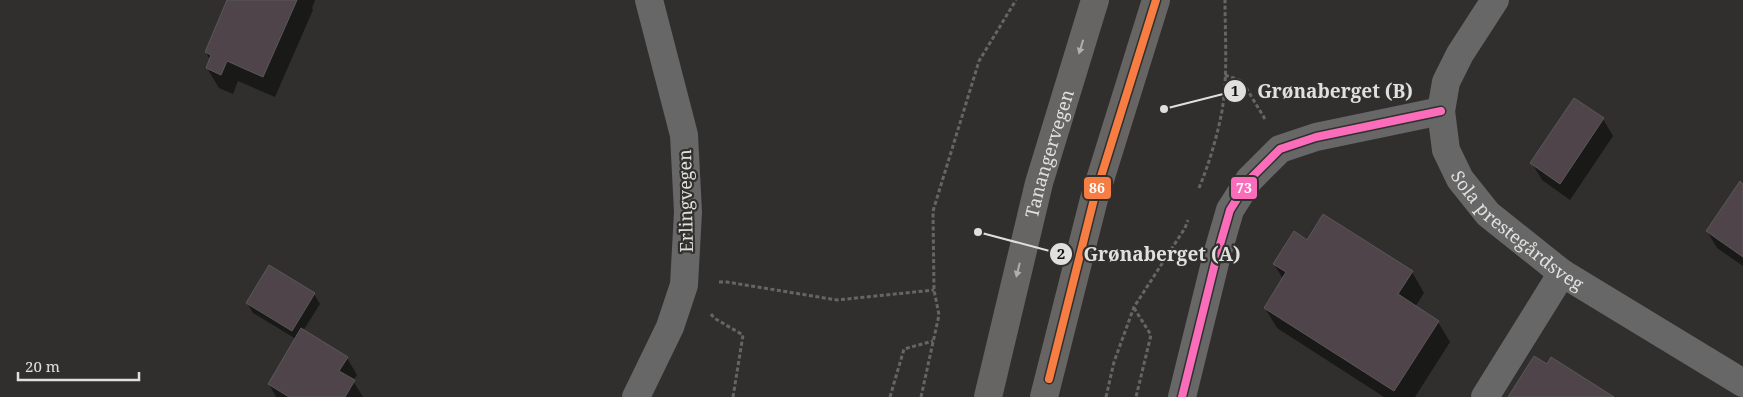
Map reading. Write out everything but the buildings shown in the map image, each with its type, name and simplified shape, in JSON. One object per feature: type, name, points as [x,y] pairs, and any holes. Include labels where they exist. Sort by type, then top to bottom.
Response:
[{"type":"highway","name":"Tanangervegen","points":[[988,397],[1039,183],[1095,0]]},
{"type":"highway","points":[[1044,397],[1094,199],[1156,0]]},
{"type":"street","name":"Erlingvegen","points":[[636,397],[670,327],[684,285],[688,212],[684,135],[649,0]]},
{"type":"street","name":"Sola prestegårdsveg","points":[[1495,0],[1460,54],[1446,82],[1441,111],[1446,150],[1460,179],[1488,214],[1562,273],[1743,383]]},
{"type":"street","points":[[1182,397],[1230,210],[1249,180],[1280,149],[1316,138],[1441,111]]},
{"type":"street","points":[[1485,397],[1562,273]]},
{"type":"path","points":[[921,397],[939,315],[934,290],[933,211],[979,61],[1016,0]]},
{"type":"path","points":[[1198,192],[1208,165],[1222,112],[1225,75],[1225,0]]},
{"type":"path","points":[[1225,75],[1242,81],[1280,149]]},
{"type":"path","points":[[1106,397],[1114,362],[1134,307],[1185,228],[1188,219]]},
{"type":"path","points":[[684,285],[728,282],[837,300],[934,290]]},
{"type":"path","points":[[1134,307],[1151,335],[1136,397]]},
{"type":"path","points":[[733,397],[744,335]]},
{"type":"path","points":[[890,397],[904,349],[933,341]]},
{"type":"transit line","name":"86","points":[[1049,379],[1094,199],[1156,0]]},
{"type":"transit line","name":"73","points":[[1182,397],[1230,210],[1249,180],[1280,149],[1316,137],[1441,111]]},
{"type":"place","name":"Grønaberget (B)","points":[[1164,109]]},
{"type":"place","name":"Grønaberget (A)","points":[[978,232]]}]
